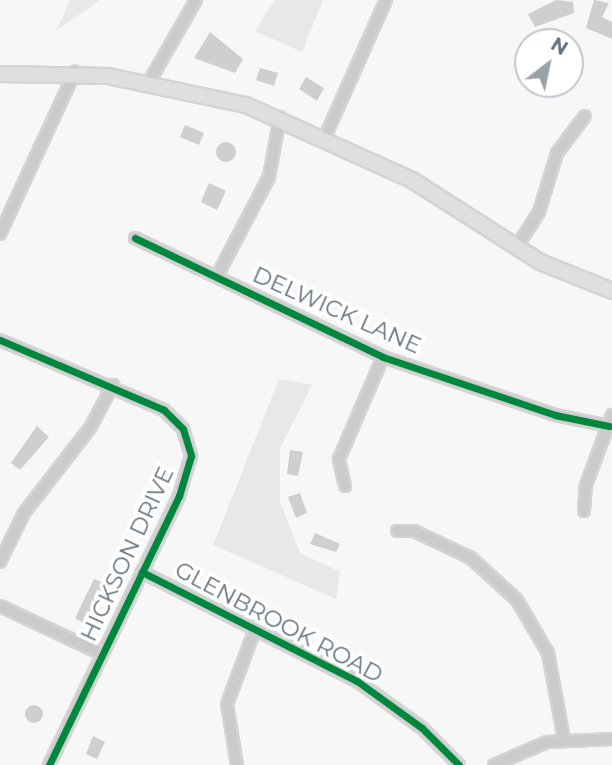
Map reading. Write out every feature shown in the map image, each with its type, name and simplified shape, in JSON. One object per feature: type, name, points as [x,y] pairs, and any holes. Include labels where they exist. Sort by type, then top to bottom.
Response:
[{"type":"main road","points":[[0,74],[75,72],[149,82],[280,117],[412,180],[565,275],[612,291]]},
{"type":"street","points":[[149,82],[196,0]]},
{"type":"street","points":[[325,137],[386,0]]},
{"type":"street","points":[[0,234],[75,72]]},
{"type":"street","points":[[517,246],[539,212],[557,153],[585,116]]},
{"type":"street","points":[[217,276],[268,177],[280,117]]},
{"type":"street","name":"DELWICK LANE","points":[[135,238],[383,357],[555,415],[610,421]]},
{"type":"street","name":"HICKSON DRIVE","points":[[0,340],[113,385],[171,415],[191,456],[142,572],[49,765]]},
{"type":"street","points":[[345,486],[339,459],[383,357]]},
{"type":"street","points":[[0,562],[24,513],[90,428],[113,385]]},
{"type":"street","points":[[584,511],[586,485],[610,421]]},
{"type":"street","points":[[397,531],[414,531],[471,558],[517,600],[548,653],[564,739]]},
{"type":"street","name":"GLENBROOK ROAD","points":[[142,572],[256,627],[357,681],[422,728],[459,765]]},
{"type":"street","points":[[0,606],[102,654]]},
{"type":"street","points":[[237,765],[227,704],[256,627]]},
{"type":"street","points":[[494,765],[564,739],[612,739]]},
{"type":"shaded area","points":[[70,0],[100,0],[56,31]]},
{"type":"shaded area","points":[[275,0],[323,0],[302,52],[255,31]]},
{"type":"shaded area","points":[[279,379],[312,385],[280,448],[280,502],[300,553],[340,572],[336,599],[213,545]]},
{"type":"building","points":[[556,0],[573,2],[574,13],[535,27],[528,14]]},
{"type":"building","points":[[594,0],[609,3],[602,17],[612,22],[612,39],[586,28]]},
{"type":"building","points":[[210,32],[243,59],[235,73],[194,58]]},
{"type":"building","points":[[260,68],[278,73],[274,86],[256,80]]},
{"type":"building","points":[[306,77],[324,88],[317,101],[299,89]]},
{"type":"building","points":[[185,125],[204,133],[199,145],[180,137]]},
{"type":"building","points":[[226,142],[233,145],[236,152],[233,159],[226,162],[219,159],[216,152],[219,145]]},
{"type":"building","points":[[209,183],[226,191],[217,210],[201,202]]},
{"type":"building","points":[[37,426],[49,437],[20,470],[11,463]]},
{"type":"building","points":[[290,450],[303,452],[298,476],[287,474]]},
{"type":"building","points":[[300,493],[307,513],[296,518],[288,497]]},
{"type":"building","points":[[315,533],[340,544],[336,552],[310,544]]},
{"type":"building","points":[[94,579],[105,583],[85,624],[75,618]]},
{"type":"building","points":[[34,705],[40,708],[43,714],[40,720],[34,723],[28,720],[25,714],[28,708]]},
{"type":"building","points":[[93,736],[105,742],[97,759],[86,754]]},
{"type":"cycle path","points":[[135,238],[383,357],[555,415],[609,426]]},
{"type":"cycle path","points":[[0,340],[164,410],[183,429],[191,456],[179,496],[49,765]]},
{"type":"cycle path","points":[[142,572],[357,681],[422,728],[459,765]]}]
